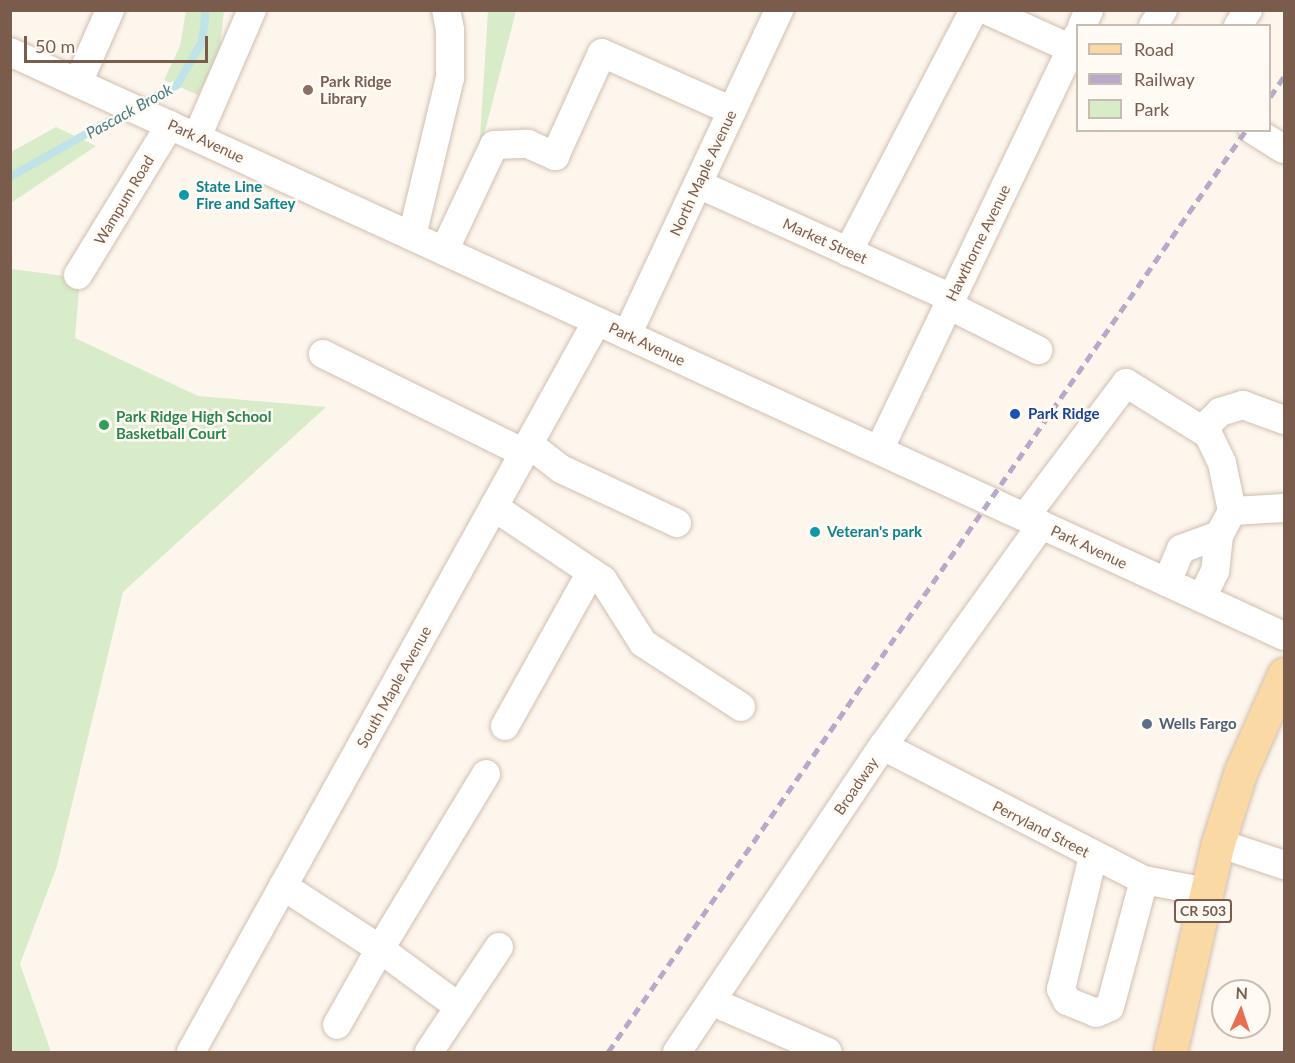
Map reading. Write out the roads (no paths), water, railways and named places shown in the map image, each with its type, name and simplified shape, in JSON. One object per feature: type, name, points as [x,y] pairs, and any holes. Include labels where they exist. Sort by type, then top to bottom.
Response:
[{"type":"main road","name":"CR 503","points":[[1170,1053],[1218,843],[1241,771],[1284,674]]},
{"type":"street","points":[[78,83],[110,10]]},
{"type":"street","points":[[197,137],[252,10]]},
{"type":"street","points":[[412,236],[450,78],[450,30],[446,10]]},
{"type":"street","name":"North Maple Avenue","points":[[627,335],[779,10]]},
{"type":"street","points":[[848,252],[974,10]]},
{"type":"street","points":[[986,10],[1076,41]]},
{"type":"street","name":"Hawthorne Avenue","points":[[1084,24],[1089,10]]},
{"type":"street","points":[[1154,24],[1163,10]]},
{"type":"street","points":[[1239,24],[1248,10]]},
{"type":"street","name":"Hawthorne Avenue","points":[[879,450],[1076,43]]},
{"type":"street","name":"Park Avenue","points":[[10,52],[1284,636]]},
{"type":"street","points":[[444,251],[494,145],[528,144],[555,156],[602,53],[732,111]]},
{"type":"street","name":"Wampum Road","points":[[78,275],[170,125]]},
{"type":"street","name":"Market Street","points":[[698,184],[848,252],[950,302],[1038,350]]},
{"type":"street","name":"South Maple Avenue","points":[[191,1053],[597,321]]},
{"type":"street","points":[[323,354],[526,448],[561,469],[677,523]]},
{"type":"street","name":"Broadway","points":[[677,1053],[1126,382],[1202,430]]},
{"type":"street","points":[[1202,598],[1215,571],[1226,523],[1222,463],[1202,430],[1220,412],[1243,405],[1284,420]]},
{"type":"street","points":[[494,507],[603,580],[643,643],[741,707]]},
{"type":"street","points":[[1167,582],[1181,549],[1226,523],[1284,508]]},
{"type":"street","points":[[505,726],[591,572]]},
{"type":"street","name":"Perryland Street","points":[[883,746],[1093,856],[1144,880],[1207,892]]},
{"type":"street","points":[[337,1025],[380,949],[486,774]]},
{"type":"street","points":[[1218,843],[1284,865]]},
{"type":"street","points":[[1093,856],[1061,990],[1067,1001],[1096,1014],[1110,1007],[1144,880]]},
{"type":"street","points":[[283,886],[380,949],[459,1007]]},
{"type":"street","points":[[429,1053],[499,946]]},
{"type":"street","points":[[713,1002],[828,1053]]},
{"type":"waterway","name":"Pascack Brook","points":[[141,103],[177,85],[202,42],[206,10]]},
{"type":"waterway","name":"Pascack Brook","points":[[10,177],[125,112]]},
{"type":"railway","points":[[1271,96],[1284,76]]},
{"type":"railway","points":[[608,1052],[1245,132]]},
{"type":"place","name":"Park Ridge Library","points":[[308,90]]},
{"type":"place","name":"State Line Fire and Saftey","points":[[184,195]]},
{"type":"place","name":"Park Ridge","points":[[1015,414]]},
{"type":"place","name":"Park Ridge High School Basketball Court","points":[[104,425]]},
{"type":"place","name":"Veteran's park","points":[[815,532]]},
{"type":"place","name":"Wells Fargo","points":[[1147,724]]}]
